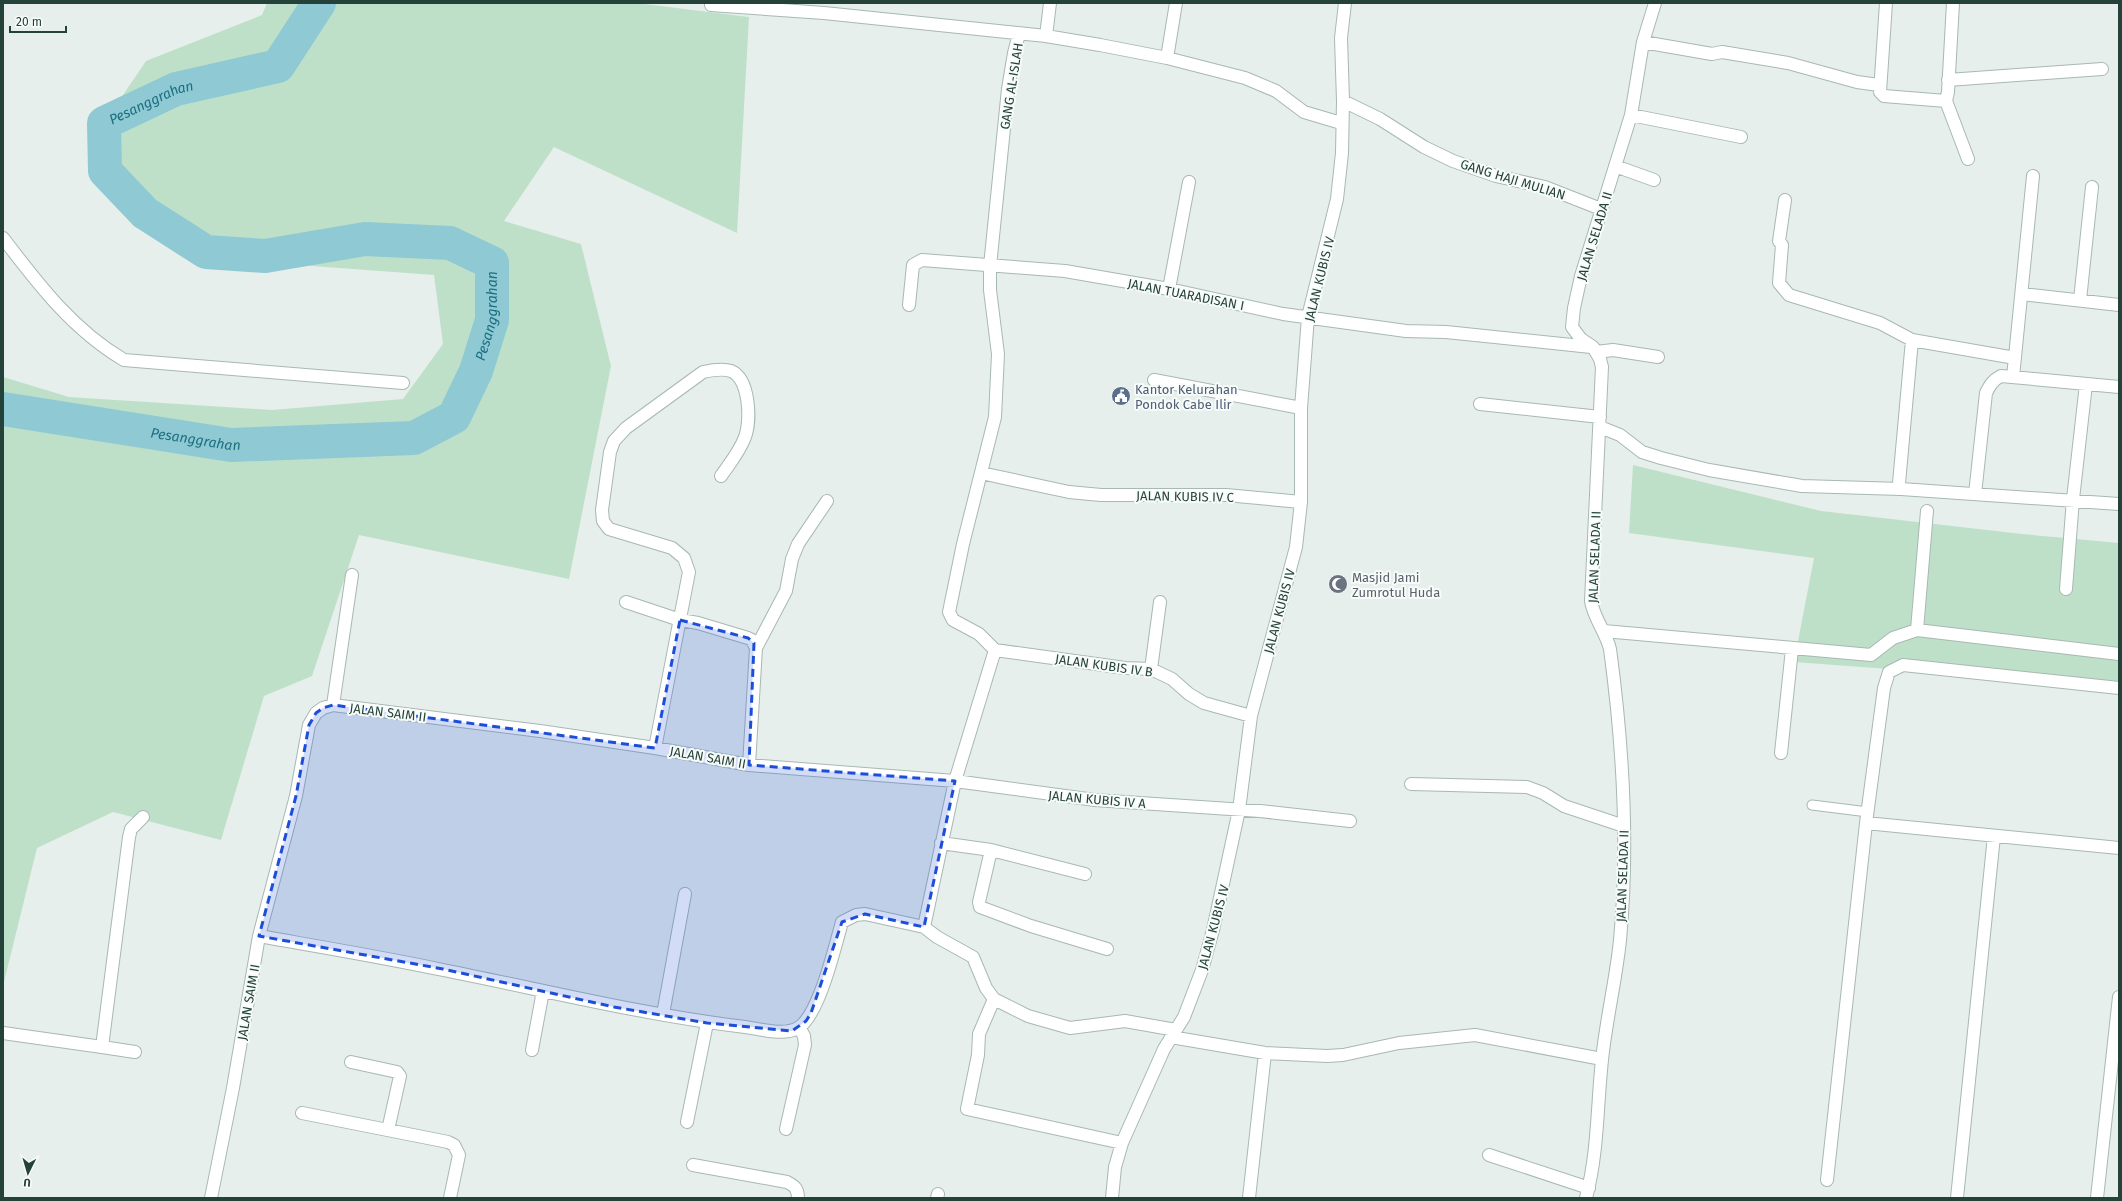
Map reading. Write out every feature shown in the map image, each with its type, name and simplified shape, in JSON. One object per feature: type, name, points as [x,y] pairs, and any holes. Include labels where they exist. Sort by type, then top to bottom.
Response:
[{"type":"street","points":[[1046,36],[1050,3]]},
{"type":"street","points":[[1167,58],[1176,3]]},
{"type":"street","name":"JALAN KUBIS IV","points":[[1112,1198],[1115,1167],[1122,1144],[1164,1049],[1184,1016],[1212,937],[1226,879],[1239,810],[1251,716],[1288,581],[1297,540],[1302,502],[1301,408],[1308,317],[1337,199],[1342,153],[1342,38],[1345,3]]},
{"type":"street","name":"JALAN SELADA II","points":[[1587,1193],[1595,1148],[1602,1059],[1620,940],[1624,826],[1618,710],[1610,650],[1604,632],[1592,610],[1591,601],[1602,367],[1595,350],[1581,339],[1572,327],[1574,308],[1581,276],[1630,115],[1643,42],[1655,3]]},
{"type":"street","points":[[1886,3],[1879,88],[1884,96],[1946,101]]},
{"type":"street","points":[[1953,3],[1948,92],[1946,101],[1968,158]]},
{"type":"street","points":[[711,5],[825,8],[1019,34]]},
{"type":"street","name":"GANG AL-ISLAH","points":[[995,650],[979,634],[953,620],[949,612],[963,544],[992,435],[998,354],[990,266],[1008,89],[1019,34],[1046,36],[1167,58],[1245,78],[1276,91],[1304,112],[1341,123]]},
{"type":"street","points":[[1643,42],[1712,54],[1722,52],[1788,63],[1879,88]]},
{"type":"street","points":[[1948,80],[2102,69]]},
{"type":"street","name":"GANG HAJI MULIAN","points":[[1343,101],[1380,119],[1424,147],[1453,161],[1496,176],[1545,187],[1601,209]]},
{"type":"street","points":[[1630,115],[1741,137]]},
{"type":"street","points":[[1615,166],[1654,180]]},
{"type":"street","points":[[2013,377],[2034,176]]},
{"type":"street","points":[[1169,289],[1189,182]]},
{"type":"street","points":[[2080,300],[2092,187]]},
{"type":"street","points":[[1785,200],[1778,241],[1782,245],[1779,283],[1784,292],[1789,295],[1880,323],[1912,340],[2015,358]]},
{"type":"street","points":[[3,238],[63,311],[107,349],[124,360],[403,382]]},
{"type":"street","name":"JALAN TUARADISAN I","points":[[909,305],[911,270],[916,262],[922,260],[1065,271],[1169,289],[1283,314],[1406,331],[1446,332],[1595,350],[1613,350],[1658,357]]},
{"type":"street","points":[[2022,294],[2119,305]]},
{"type":"street","points":[[1901,489],[1899,483],[1912,340]]},
{"type":"street","points":[[655,748],[689,572],[684,558],[672,548],[609,528],[603,521],[602,510],[610,452],[614,441],[626,428],[704,372],[718,369],[732,372],[740,380],[746,391],[749,420],[746,436],[738,452],[721,476]]},
{"type":"street","points":[[1975,494],[1986,393],[1990,384],[1995,379],[2001,376],[2119,387]]},
{"type":"street","points":[[1154,380],[1301,408]]},
{"type":"street","points":[[2066,588],[2073,499],[2086,384]]},
{"type":"street","points":[[1480,404],[1600,422],[1642,452],[1710,470],[1802,486],[1901,489],[2073,499],[2119,504]]},
{"type":"street","name":"JALAN KUBIS IV C","points":[[981,473],[1069,492],[1101,495],[1226,495],[1302,502]]},
{"type":"street","points":[[749,765],[756,648],[786,592],[792,559],[798,544],[826,501]]},
{"type":"street","points":[[1917,630],[1927,512]]},
{"type":"street","points":[[333,705],[352,575]]},
{"type":"street","points":[[626,602],[680,620],[698,623],[748,638],[752,640],[756,648]]},
{"type":"street","points":[[1151,669],[1160,602]]},
{"type":"street","points":[[1604,632],[1871,655],[1893,638],[1917,630],[2119,654]]},
{"type":"street","points":[[1781,753],[1792,649]]},
{"type":"street","points":[[924,927],[955,781],[995,650]]},
{"type":"street","name":"JALAN KUBIS IV B","points":[[995,650],[1125,668],[1151,669],[1172,679],[1189,694],[1204,703],[1251,716]]},
{"type":"street","points":[[1827,1180],[1867,817],[1884,688],[1890,672],[1896,667],[1903,665],[2119,688]]},
{"type":"street","name":"JALAN SAIM II","points":[[211,1198],[233,1088],[259,936],[296,796],[309,725],[316,713],[323,708],[333,705],[540,731],[655,748],[749,765],[955,781]]},
{"type":"street","name":"JALAN KUBIS IV A","points":[[955,781],[1095,800],[1239,810],[1350,821]]},
{"type":"street","points":[[1410,784],[1527,787],[1543,793],[1564,806],[1624,826]]},
{"type":"street","points":[[102,1047],[129,837],[131,829],[143,817]]},
{"type":"street","points":[[1867,817],[1994,836],[2119,848]]},
{"type":"street","points":[[1957,1198],[1994,836]]},
{"type":"street","points":[[941,843],[991,850],[1085,874]]},
{"type":"street","points":[[991,850],[979,902],[980,907],[1031,926],[1107,949]]},
{"type":"street","points":[[663,1014],[685,894]]},
{"type":"street","points":[[259,936],[443,969],[614,1007],[663,1014],[708,1023],[792,1031],[799,1027],[809,1017],[820,992],[842,922],[856,915],[865,914],[924,927],[937,937],[973,957],[986,988],[994,999],[1028,1016],[1070,1028],[1125,1021],[1173,1034],[1265,1053],[1343,1055],[1400,1043],[1475,1035],[1602,1059]]},
{"type":"street","points":[[532,1050],[542,991]]},
{"type":"street","points":[[2097,1198],[2114,1090],[2119,998]]},
{"type":"street","points":[[994,999],[979,1034],[978,1055],[967,1109],[1122,1144]]},
{"type":"street","points":[[687,1122],[708,1023]]},
{"type":"street","points":[[786,1129],[804,1045],[804,1036],[799,1027]]},
{"type":"street","points":[[3,1033],[135,1052]]},
{"type":"street","points":[[1249,1198],[1265,1053]]},
{"type":"street","points":[[351,1062],[397,1072],[400,1076],[388,1130]]},
{"type":"street","points":[[302,1113],[448,1142],[454,1145],[459,1155],[450,1198]]},
{"type":"street","points":[[1489,1155],[1587,1193]]},
{"type":"street","points":[[693,1165],[787,1182],[795,1186],[798,1192],[798,1198]]},
{"type":"lane","points":[[1812,804],[1867,817]]},
{"type":"highlighted area","points":[[680,620],[748,638],[754,643],[749,765],[955,781],[924,927],[865,914],[842,922],[811,1013],[806,1021],[792,1031],[707,1023],[614,1007],[443,969],[259,936],[296,796],[309,725],[316,713],[323,708],[333,705],[655,748]]},
{"type":"green space","points":[[267,3],[637,3],[749,17],[737,233],[554,147],[504,221],[581,244],[611,366],[569,579],[359,535],[312,676],[264,696],[221,840],[113,812],[37,848],[3,986],[3,377],[69,397],[272,410],[403,399],[443,344],[434,275],[202,258],[123,193],[100,129],[146,61],[262,15]]},
{"type":"green space","points":[[1633,465],[1821,511],[2022,534],[2119,543],[2119,686],[1794,662],[1814,558],[1629,533]]},
{"type":"waterway","name":"Pesanggrahan","points":[[3,409],[231,445],[414,438],[454,417],[476,371],[492,320],[492,263],[450,243],[365,239],[265,256],[206,252],[145,213],[105,171],[104,123],[176,89],[278,66],[319,3]]},
{"type":"place","name":"Kantor Kelurahan Pondok Cabe Ilir","points":[[1121,396]]},
{"type":"place","name":"Masjid Jami Zumrotul Huda","points":[[1338,584]]}]
